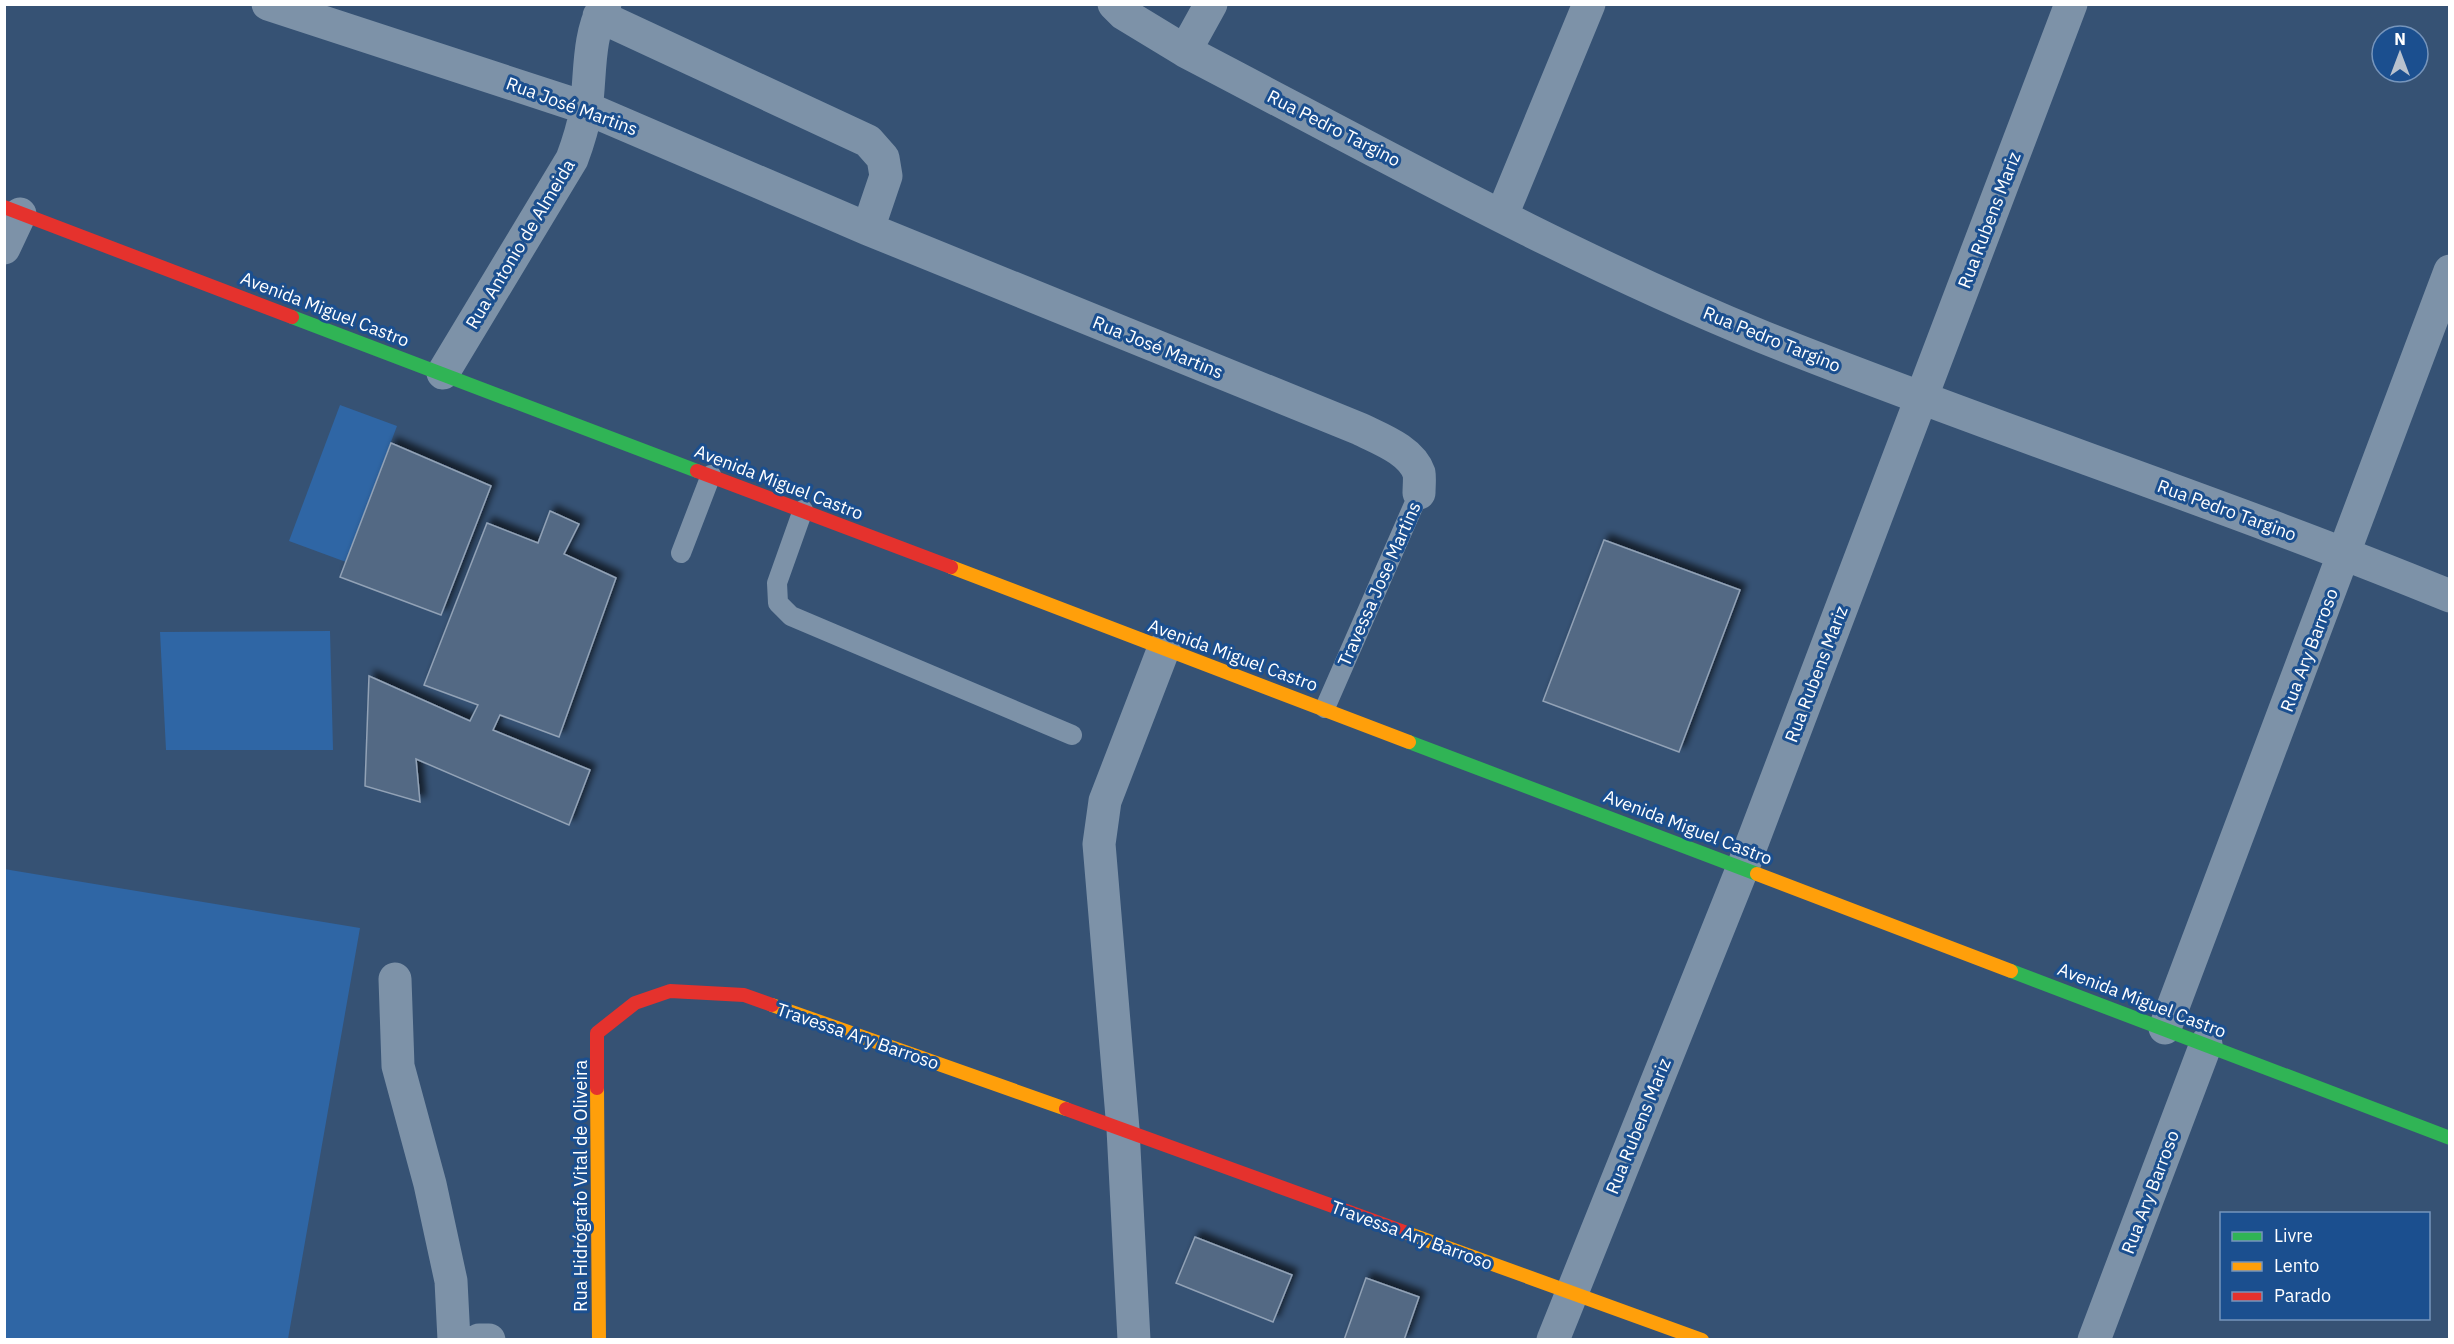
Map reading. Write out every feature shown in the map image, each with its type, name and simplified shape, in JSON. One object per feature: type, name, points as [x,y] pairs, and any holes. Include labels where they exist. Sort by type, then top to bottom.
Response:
[{"type":"main road","name":"Avenida Miguel Castro","points":[[12,211],[1325,708],[2450,1138]]},
{"type":"main road","name":"Travessa Ary Barroso","points":[[597,1033],[635,1003],[670,991],[744,995],[1123,1129],[1702,1340]]},
{"type":"main road","name":"Rua Hidrógrafo Vital de Oliveira","points":[[597,1033],[599,1340]]},
{"type":"street","name":"Rua José Martins","points":[[268,4],[586,108],[868,229],[1360,429],[1392,445],[1408,458],[1419,473],[1419,493]]},
{"type":"street","points":[[1185,51],[1211,4]]},
{"type":"street","points":[[1502,215],[1590,4]]},
{"type":"street","name":"Rua Rubens Mariz","points":[[1552,1340],[1743,867],[2071,4]]},
{"type":"street","name":"Rua Antonio de Almeida","points":[[443,373],[572,159],[581,134],[586,108],[590,50],[602,10]]},
{"type":"street","points":[[602,10],[868,141],[882,158],[886,176],[868,229]]},
{"type":"street","name":"Rua Pedro Targino","points":[[1119,10],[1185,51],[1633,280],[1761,336],[1921,398],[2345,553],[2450,596]]},
{"type":"street","points":[[4,248],[12,211]]},
{"type":"street","name":"Rua Ary Barroso","points":[[2165,1028],[2450,271]]},
{"type":"street","points":[[1134,1340],[1123,1129],[1099,844],[1105,801],[1164,648]]},
{"type":"street","points":[[395,979],[398,1066],[430,1184],[451,1281],[453,1340]]},
{"type":"street","name":"Rua Ary Barroso","points":[[2094,1340],[2206,1044]]},
{"type":"street","points":[[479,1340],[489,1340]]},
{"type":"lane","points":[[681,553],[711,475]]},
{"type":"lane","name":"Travessa Jose Martins","points":[[1325,708],[1419,493]]},
{"type":"lane","points":[[803,510],[777,583],[778,603],[791,616],[1072,735]]},
{"type":"shaded area","points":[[340,405],[397,426],[346,562],[289,541]]},
{"type":"shaded area","points":[[330,631],[333,750],[166,750],[160,632]]},
{"type":"shaded area","points":[[4,869],[360,928],[288,1339],[5,1339]]},
{"type":"building","points":[[391,443],[491,486],[441,615],[340,577]]},
{"type":"building","points":[[550,511],[579,524],[564,554],[616,578],[559,737],[500,715],[493,730],[590,770],[569,825],[416,759],[420,802],[365,786],[369,676],[470,721],[478,705],[424,685],[487,523],[538,543]]},
{"type":"building","points":[[1604,540],[1740,590],[1679,752],[1543,701]]},
{"type":"building","points":[[1195,1237],[1292,1275],[1273,1322],[1176,1283]]},
{"type":"building","points":[[1366,1278],[1419,1297],[1404,1340],[1344,1340]]},
{"type":"traffic: fast","points":[[292,317],[697,471]]},
{"type":"traffic: fast","points":[[1409,742],[1757,874]]},
{"type":"traffic: fast","points":[[2011,971],[2450,1138]]},
{"type":"traffic: slow","points":[[951,567],[1409,742]]},
{"type":"traffic: slow","points":[[1757,874],[2011,971]]},
{"type":"traffic: slow","points":[[772,1005],[1066,1109]]},
{"type":"traffic: slow","points":[[597,1088],[599,1340]]},
{"type":"traffic: slow","points":[[1407,1233],[1702,1340]]},
{"type":"traffic: jam","points":[[4,207],[292,317]]},
{"type":"traffic: jam","points":[[697,471],[951,567]]},
{"type":"traffic: jam","points":[[597,1088],[597,1033],[635,1003],[670,991],[744,995],[772,1005]]},
{"type":"traffic: jam","points":[[1066,1109],[1407,1233]]}]
